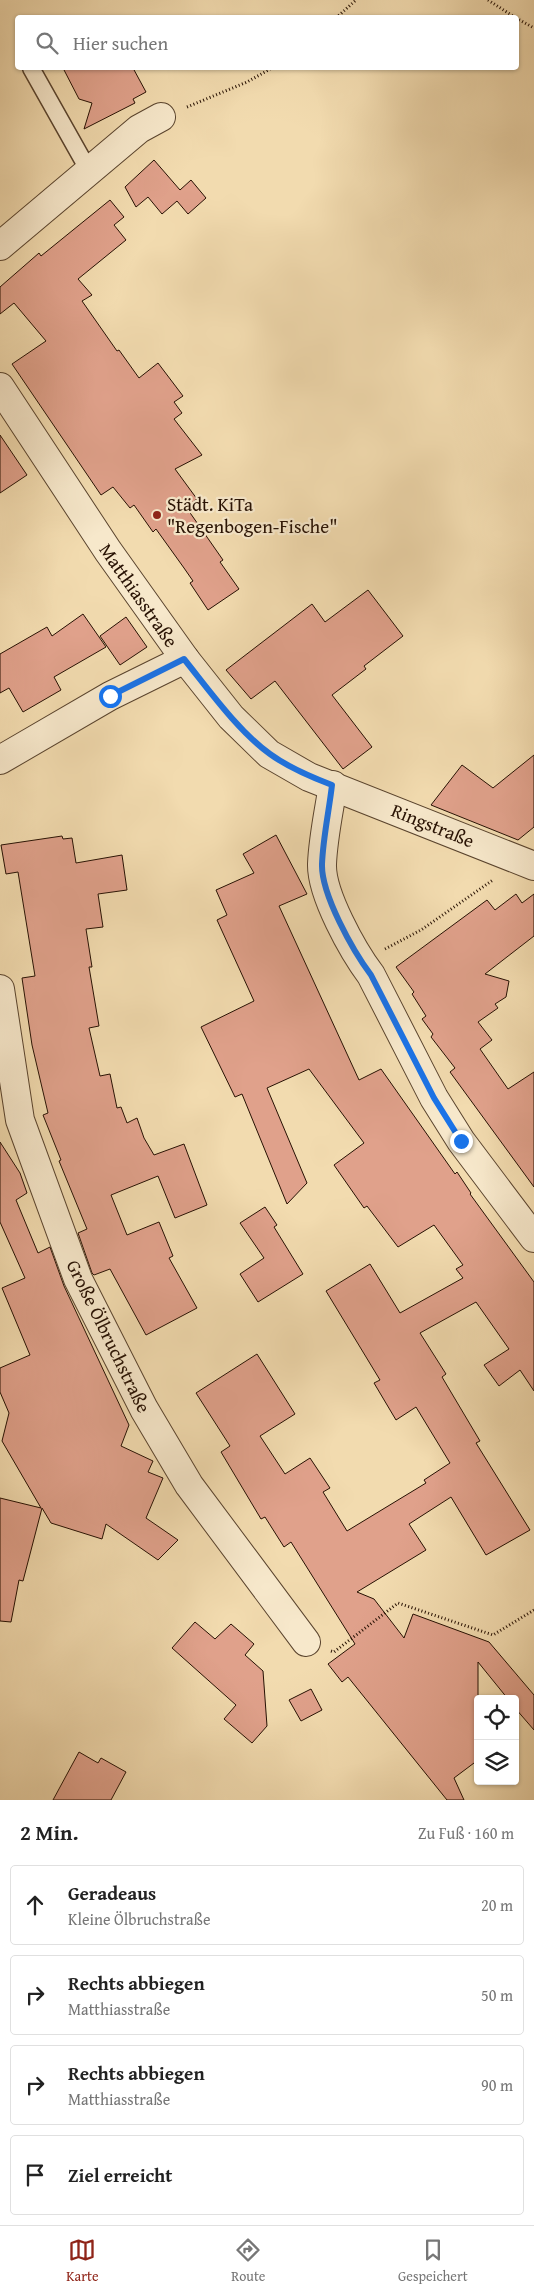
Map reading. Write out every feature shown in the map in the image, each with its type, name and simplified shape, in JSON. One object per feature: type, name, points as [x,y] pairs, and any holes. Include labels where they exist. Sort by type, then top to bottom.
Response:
[{"type":"street","points":[[0,246],[139,129],[161,117]]},
{"type":"street","name":"Matthiasstraße","points":[[0,387],[108,551],[184,659],[231,717],[269,754],[309,777],[332,785]]},
{"type":"street","points":[[0,760],[110,696],[184,659]]},
{"type":"street","points":[[332,785],[322,866],[325,889],[358,958],[371,975],[434,1098],[461,1141],[534,1238]]},
{"type":"street","name":"Ringstraße","points":[[332,785],[527,863]]},
{"type":"street","name":"Große Ölbruchstraße","points":[[0,989],[20,1120],[78,1279],[144,1409],[189,1485],[306,1642]]},
{"type":"lane","points":[[32,70],[89,171]]},
{"type":"path","points":[[339,15],[356,0]]},
{"type":"path","points":[[488,0],[511,15]]},
{"type":"path","points":[[519,20],[534,28]]},
{"type":"path","points":[[161,117],[247,82],[268,70]]},
{"type":"path","points":[[358,958],[377,952],[421,930],[527,863]]},
{"type":"path","points":[[306,1642],[334,1652],[398,1603],[493,1635],[534,1610]]},
{"type":"building","points":[[64,70],[134,70],[146,92],[133,99],[135,103],[84,129],[92,103],[79,99]]},
{"type":"building","points":[[154,160],[180,190],[191,180],[206,198],[188,214],[177,201],[162,214],[148,197],[136,207],[125,187]]},
{"type":"building","points":[[110,200],[124,217],[114,225],[126,240],[78,279],[92,295],[82,301],[117,351],[119,350],[139,378],[158,363],[183,396],[174,402],[182,413],[174,419],[202,455],[175,469],[197,499],[186,507],[223,560],[220,562],[239,589],[208,610],[190,583],[193,581],[184,568],[156,529],[153,532],[134,505],[130,508],[113,487],[101,495],[12,364],[46,341],[14,303],[0,314],[0,287],[39,253],[41,256]]},
{"type":"building","points":[[0,435],[27,475],[0,493]]},
{"type":"building","points":[[368,590],[403,636],[364,666],[366,669],[332,695],[372,747],[343,769],[275,681],[251,699],[226,670],[312,604],[325,622]]},
{"type":"building","points":[[83,614],[106,647],[54,677],[61,690],[23,712],[9,688],[0,693],[0,654],[47,627],[52,636]]},
{"type":"building","points":[[126,617],[147,647],[120,665],[100,636]]},
{"type":"building","points":[[534,755],[534,827],[518,840],[431,805],[462,765],[493,788]]},
{"type":"building","points":[[276,835],[307,894],[279,906],[359,1080],[381,1069],[455,1174],[457,1172],[470,1194],[534,1282],[534,1391],[520,1370],[499,1386],[484,1365],[509,1349],[476,1302],[420,1333],[446,1374],[442,1377],[480,1441],[476,1443],[530,1530],[486,1555],[451,1497],[409,1524],[426,1550],[357,1592],[374,1599],[404,1638],[413,1614],[489,1642],[534,1695],[534,1730],[519,1713],[519,1695],[505,1695],[478,1662],[478,1695],[474,1695],[474,1763],[454,1778],[464,1800],[447,1800],[348,1677],[342,1682],[328,1664],[355,1644],[291,1542],[284,1547],[265,1517],[261,1519],[221,1452],[230,1446],[196,1393],[257,1354],[295,1414],[260,1436],[285,1474],[310,1458],[330,1488],[323,1492],[347,1531],[426,1483],[424,1480],[450,1463],[416,1407],[396,1420],[374,1383],[380,1380],[326,1291],[370,1264],[400,1313],[463,1278],[456,1269],[463,1265],[434,1225],[398,1247],[367,1206],[364,1208],[334,1165],[364,1143],[309,1069],[267,1088],[307,1183],[287,1204],[242,1094],[235,1097],[201,1027],[254,1001],[217,920],[227,915],[216,890],[254,873],[243,854]]},
{"type":"building","points":[[62,836],[63,839],[72,838],[76,863],[122,855],[127,890],[98,894],[103,927],[86,929],[92,967],[89,967],[99,1026],[89,1028],[100,1076],[110,1074],[117,1108],[121,1107],[127,1123],[137,1118],[144,1138],[154,1155],[184,1144],[207,1205],[175,1218],[158,1176],[111,1195],[127,1235],[159,1222],[173,1256],[169,1258],[197,1308],[146,1335],[110,1269],[94,1275],[92,1273],[78,1233],[87,1229],[59,1161],[61,1160],[43,1115],[48,1113],[32,1045],[22,978],[35,976],[18,872],[6,874],[1,845]]},
{"type":"building","points":[[516,894],[522,903],[534,894],[534,936],[485,974],[509,981],[506,997],[495,1004],[498,1008],[478,1022],[492,1040],[480,1049],[508,1089],[534,1072],[534,1187],[450,1072],[455,1068],[431,1037],[433,1034],[422,1019],[426,1016],[412,994],[414,992],[396,967],[487,900],[495,910]]},
{"type":"building","points":[[0,1142],[20,1173],[27,1193],[16,1200],[38,1253],[50,1247],[64,1286],[129,1425],[121,1446],[153,1461],[148,1472],[163,1478],[146,1518],[178,1540],[158,1560],[106,1524],[102,1539],[51,1523],[42,1508],[23,1581],[19,1580],[11,1622],[0,1621],[0,1498],[41,1508],[2,1441],[9,1413],[0,1392],[0,1368],[30,1355],[2,1288],[25,1278],[0,1222]]},
{"type":"building","points":[[265,1207],[277,1225],[274,1227],[303,1274],[258,1302],[240,1274],[264,1258],[240,1223]]},
{"type":"building","points":[[195,1622],[215,1639],[231,1624],[254,1644],[245,1655],[263,1671],[267,1726],[252,1743],[224,1719],[236,1705],[172,1648]]},
{"type":"building","points":[[311,1689],[322,1710],[301,1721],[289,1700]]},
{"type":"building","points":[[79,1752],[98,1763],[101,1758],[126,1772],[111,1800],[53,1800]]},
{"type":"place","name":"Städt. KiTa \"Regenbogen-Fische\"","points":[[157,515]]},
{"type":"route","points":[[110,696],[184,659],[231,717],[269,754],[309,777],[332,785],[322,866],[325,889],[358,958],[371,975],[410,1054],[434,1098],[461,1141]]}]
